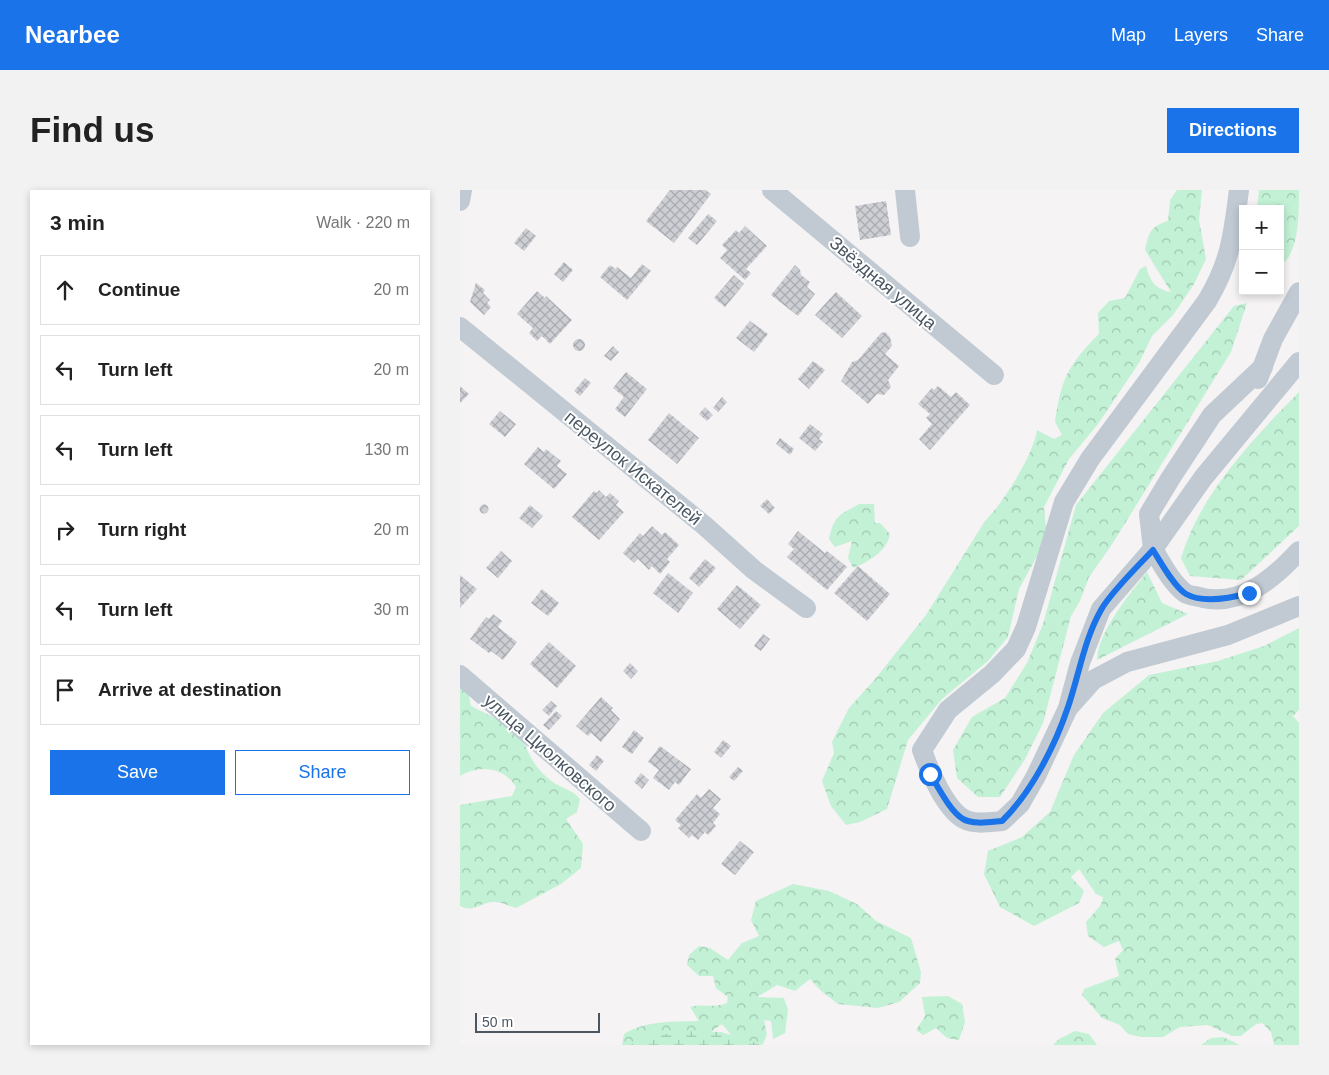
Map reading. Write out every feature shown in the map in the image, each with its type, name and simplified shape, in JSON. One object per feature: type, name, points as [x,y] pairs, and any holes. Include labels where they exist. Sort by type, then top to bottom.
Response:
[{"type":"street","points":[[460,201],[462,190]]},
{"type":"street","name":"Звёздная улица","points":[[772,190],[994,376]]},
{"type":"street","points":[[905,190],[910,237]]},
{"type":"street","points":[[1239,190],[1230,252],[1222,276],[1207,301],[1090,459],[1064,502],[1026,627],[1016,649],[992,674],[948,710],[922,750],[930,774],[942,795],[963,819],[981,823],[1002,821],[1020,804],[1036,776],[1068,708],[1080,662],[1101,609],[1153,550],[1203,478],[1299,362]]},
{"type":"street","points":[[1237,436],[1273,339],[1299,292]]},
{"type":"street","name":"переулок Искателей","points":[[460,327],[705,526],[754,570],[806,608]]},
{"type":"street","points":[[1263,367],[1212,415],[1149,514],[1153,550],[1170,576],[1186,594],[1213,600],[1230,599],[1249,593],[1299,551]]},
{"type":"street","points":[[1068,708],[1093,680],[1127,662],[1228,635],[1299,606]]},
{"type":"street","name":"улица Циолковского","points":[[460,675],[641,831]]},
{"type":"green space","points":[[1177,190],[1202,190],[1199,220],[1206,259],[1194,284],[1173,315],[1152,336],[1139,363],[1098,424],[1069,459],[1044,507],[1047,538],[1019,589],[1008,637],[988,661],[942,699],[908,740],[887,809],[860,822],[846,825],[831,806],[822,781],[834,753],[832,742],[849,708],[876,678],[926,615],[985,521],[1017,478],[1035,440],[1037,430],[1054,439],[1062,435],[1055,422],[1063,383],[1073,364],[1099,334],[1098,313],[1109,301],[1125,298],[1140,269],[1146,266],[1154,284],[1161,289],[1171,292],[1145,250],[1151,231],[1168,221],[1170,200]]},
{"type":"green space","points":[[1259,190],[1299,190],[1297,233],[1291,253],[1284,262],[1284,205],[1257,205]]},
{"type":"green space","points":[[1247,303],[1231,352],[1111,546],[1089,577],[1080,601],[1071,616],[1043,723],[1025,759],[1000,797],[978,797],[957,778],[953,750],[972,717],[1005,698],[1027,663],[1043,624],[1076,505],[1234,306]]},
{"type":"green space","points":[[1299,392],[1299,526],[1241,580],[1190,576],[1181,558],[1201,512],[1246,448]]},
{"type":"green space","points":[[859,504],[874,504],[875,523],[880,523],[890,534],[885,546],[876,556],[853,568],[848,558],[852,541],[835,547],[829,539],[833,525],[838,517]]},
{"type":"green space","points":[[1147,572],[1162,603],[1188,614],[1097,660],[1103,637],[1109,625]]},
{"type":"green space","points":[[1299,628],[1299,710],[1293,716],[1299,723],[1299,1045],[1274,1045],[1271,1032],[1262,1023],[1256,1024],[1241,1036],[1232,1036],[1208,1025],[1180,1027],[1163,1037],[1141,1037],[1128,1034],[1120,1025],[1102,1018],[1082,995],[1084,989],[1119,976],[1115,959],[1123,950],[1119,941],[1104,947],[1088,936],[1086,922],[1101,905],[1103,897],[1096,894],[1079,869],[1071,877],[1084,891],[1079,903],[1034,926],[1000,907],[984,874],[988,851],[1022,837],[1050,812],[1074,755],[1103,713],[1149,675],[1218,661],[1264,646]]},
{"type":"green space","points":[[460,687],[468,692],[471,706],[519,730],[528,752],[546,777],[580,799],[577,812],[566,819],[583,844],[581,868],[561,884],[516,908],[494,902],[473,908],[460,906],[460,805],[512,796],[516,787],[505,775],[491,770],[475,770],[460,776]]},
{"type":"green space","points":[[793,884],[829,891],[857,904],[876,921],[911,938],[921,972],[920,983],[899,1002],[878,1008],[838,1004],[820,990],[810,979],[795,991],[777,985],[757,997],[784,998],[788,1010],[785,1033],[773,1039],[771,1021],[764,1020],[767,1034],[763,1044],[737,1042],[722,1024],[701,1039],[646,1045],[622,1045],[624,1034],[633,1029],[651,1024],[699,1021],[690,1007],[716,1006],[727,1003],[728,997],[716,988],[713,976],[699,976],[687,965],[689,955],[699,946],[710,948],[728,960],[742,943],[759,936],[751,920],[756,901]]},
{"type":"green space","points":[[948,996],[962,1004],[965,1022],[959,1040],[947,1038],[936,1028],[923,1035],[916,1030],[925,1016],[922,997]]},
{"type":"green space","points":[[689,1031],[721,1032],[764,1045],[630,1045],[652,1036]]},
{"type":"green space","points":[[1075,1031],[1089,1034],[1097,1045],[1053,1045],[1059,1039]]},
{"type":"green space","points":[[1223,1037],[1240,1045],[1201,1045],[1211,1038]]},
{"type":"building","points":[[670,190],[706,190],[711,194],[674,243],[646,221]]},
{"type":"building","points":[[886,201],[891,235],[860,240],[855,206]]},
{"type":"building","points":[[708,214],[717,221],[697,245],[688,238]]},
{"type":"building","points":[[745,226],[767,246],[746,269],[751,273],[745,280],[720,258],[727,250],[722,245],[736,230],[739,233]]},
{"type":"building","points":[[526,228],[536,236],[524,251],[514,243]]},
{"type":"building","points":[[564,262],[573,270],[563,282],[554,274]]},
{"type":"building","points":[[642,264],[651,271],[627,300],[600,277],[610,265],[616,269],[617,267],[631,278]]},
{"type":"building","points":[[795,265],[800,270],[801,275],[810,282],[807,287],[815,294],[798,316],[771,295]]},
{"type":"building","points":[[734,275],[744,284],[725,307],[714,298]]},
{"type":"building","points":[[476,283],[485,290],[483,293],[490,300],[487,303],[491,307],[484,315],[470,302]]},
{"type":"building","points":[[537,291],[545,298],[546,296],[572,320],[550,344],[542,336],[537,341],[529,333],[533,328],[517,314]]},
{"type":"building","points":[[836,292],[862,316],[842,338],[815,315]]},
{"type":"building","points":[[750,321],[768,334],[754,352],[736,338]]},
{"type":"building","points":[[885,332],[890,337],[892,346],[885,354],[899,366],[888,380],[891,387],[884,395],[877,394],[868,404],[841,381],[852,362],[858,360],[881,333]]},
{"type":"building","points":[[579,339],[585,345],[579,351],[573,345]]},
{"type":"building","points":[[613,346],[619,352],[611,361],[604,356]]},
{"type":"building","points":[[813,361],[825,370],[809,389],[798,379]]},
{"type":"building","points":[[626,372],[647,389],[625,417],[615,409],[624,397],[613,388]]},
{"type":"building","points":[[585,378],[591,383],[580,396],[574,391]]},
{"type":"building","points":[[460,386],[469,394],[460,403]]},
{"type":"building","points":[[938,386],[951,397],[956,392],[970,405],[930,450],[919,439],[932,424],[926,418],[930,414],[918,404],[932,388],[934,390]]},
{"type":"building","points":[[722,397],[727,402],[718,412],[713,408]]},
{"type":"building","points":[[705,407],[713,415],[707,421],[699,414]]},
{"type":"building","points":[[500,411],[516,424],[505,437],[489,424]]},
{"type":"building","points":[[669,413],[699,438],[677,464],[648,440]]},
{"type":"building","points":[[810,424],[823,434],[819,439],[823,442],[815,451],[799,438]]},
{"type":"building","points":[[780,438],[794,449],[790,455],[776,444]]},
{"type":"building","points":[[538,447],[544,452],[546,449],[561,461],[557,466],[567,474],[554,489],[524,464]]},
{"type":"building","points":[[599,490],[606,497],[610,493],[619,501],[616,505],[624,512],[599,540],[572,517],[594,491],[597,493]]},
{"type":"building","points":[[767,499],[775,508],[769,514],[760,506]]},
{"type":"building","points":[[484,505],[488,509],[484,513],[480,509]]},
{"type":"building","points":[[530,505],[543,516],[532,528],[519,518]]},
{"type":"building","points":[[652,526],[662,535],[665,532],[679,545],[667,559],[670,562],[660,574],[652,566],[649,570],[638,559],[634,563],[623,553],[640,533],[643,536]]},
{"type":"building","points":[[798,531],[825,553],[827,551],[847,567],[827,590],[787,557],[794,549],[788,544]]},
{"type":"building","points":[[501,551],[512,561],[498,578],[486,568]]},
{"type":"building","points":[[705,559],[716,568],[699,587],[689,578]]},
{"type":"building","points":[[858,566],[890,594],[867,621],[834,593]]},
{"type":"building","points":[[668,573],[693,593],[678,613],[653,593]]},
{"type":"building","points":[[460,575],[477,589],[460,608]]},
{"type":"building","points":[[737,585],[761,605],[740,629],[717,609]]},
{"type":"building","points":[[542,589],[559,603],[548,616],[531,603]]},
{"type":"building","points":[[493,614],[502,621],[498,627],[517,642],[503,660],[491,651],[489,653],[470,639],[486,617],[489,619]]},
{"type":"building","points":[[763,634],[770,639],[761,651],[754,646]]},
{"type":"building","points":[[549,642],[576,666],[557,688],[530,664]]},
{"type":"building","points":[[630,663],[638,671],[631,679],[623,671]]},
{"type":"building","points":[[601,697],[613,708],[611,710],[620,719],[601,742],[591,733],[588,736],[576,726]]},
{"type":"building","points":[[551,701],[557,706],[549,716],[542,710]]},
{"type":"building","points":[[556,711],[562,716],[549,730],[543,725]]},
{"type":"building","points":[[634,730],[644,738],[632,754],[622,747]]},
{"type":"building","points":[[723,740],[731,746],[721,758],[714,752]]},
{"type":"building","points":[[660,746],[691,769],[679,785],[675,782],[669,790],[653,778],[659,770],[648,762]]},
{"type":"building","points":[[597,755],[604,761],[596,771],[589,765]]},
{"type":"building","points":[[738,767],[743,771],[734,781],[729,777]]},
{"type":"building","points":[[641,773],[649,780],[642,789],[634,782]]},
{"type":"building","points":[[709,789],[721,799],[713,808],[720,814],[713,823],[716,826],[708,835],[705,832],[698,840],[692,835],[689,838],[678,828],[681,825],[675,820],[697,794],[701,798]]},
{"type":"building","points":[[740,841],[754,852],[735,875],[721,864]]},
{"type":"route","points":[[930,774],[942,795],[963,819],[981,823],[1002,821],[1020,804],[1036,776],[1068,708],[1080,662],[1101,609],[1153,550],[1170,576],[1186,594],[1213,600],[1230,599],[1249,593]]}]
